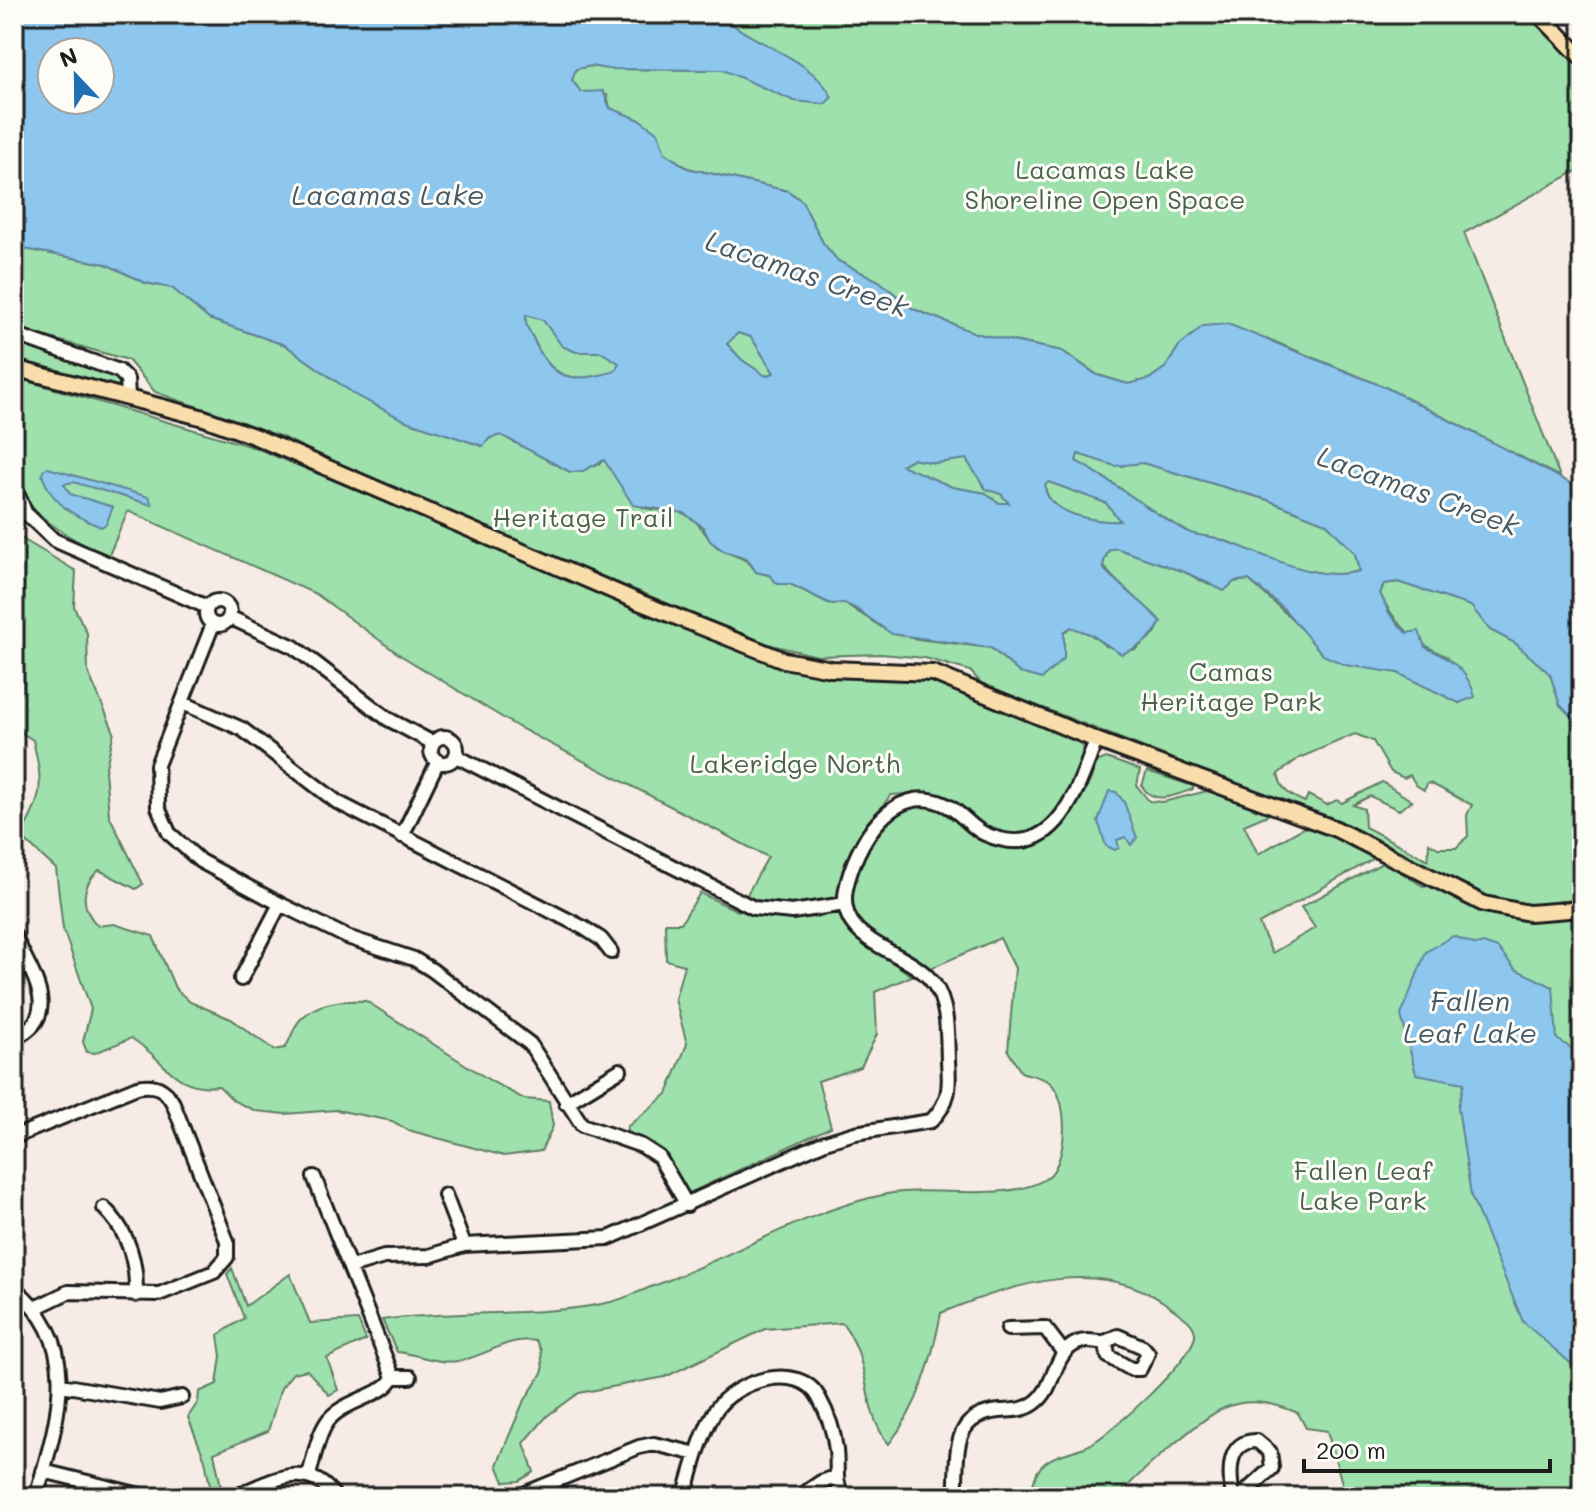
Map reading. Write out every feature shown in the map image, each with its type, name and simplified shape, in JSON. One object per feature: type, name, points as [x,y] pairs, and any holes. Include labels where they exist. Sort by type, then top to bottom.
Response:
[{"type":"main road","points":[[1539,14],[1582,58]]},
{"type":"main road","points":[[14,368],[128,397],[256,437],[625,596],[784,660],[831,669],[933,673],[1096,740],[1336,829],[1446,887],[1507,910],[1550,913],[1582,909]]},
{"type":"street","points":[[14,334],[119,371],[127,379],[128,397]]},
{"type":"street","points":[[14,484],[25,512]]},
{"type":"street","points":[[14,502],[37,526],[64,545],[207,607]]},
{"type":"street","points":[[214,601],[223,602],[229,608],[229,617],[222,624],[213,624],[206,616],[207,607],[214,601]]},
{"type":"street","points":[[229,617],[294,647],[388,719],[433,743]]},
{"type":"street","points":[[213,624],[157,765],[158,807],[169,833],[200,861],[280,904],[347,937],[414,959],[432,970],[530,1044],[547,1066],[566,1103],[587,1128],[642,1146],[659,1157],[687,1205]]},
{"type":"street","points":[[183,703],[242,729],[326,795],[584,928],[601,939],[611,952]]},
{"type":"street","points":[[449,737],[456,744],[456,756],[447,762],[438,761],[432,752],[433,743],[439,738],[449,737]]},
{"type":"street","points":[[351,1267],[384,1257],[429,1256],[464,1245],[600,1240],[687,1205],[825,1142],[855,1133],[931,1121],[942,1110],[950,1085],[945,1015],[936,987],[920,969],[862,934],[845,904],[855,863],[880,818],[910,800],[931,800],[953,808],[990,836],[1018,839],[1036,835],[1057,822],[1070,807],[1096,740]]},
{"type":"street","points":[[456,756],[754,908],[792,912],[845,904]]},
{"type":"street","points":[[402,836],[438,761]]},
{"type":"street","points":[[241,979],[280,904]]},
{"type":"street","points":[[14,935],[42,999],[42,1014],[33,1028],[14,1038]]},
{"type":"street","points":[[566,1103],[620,1070]]},
{"type":"street","points":[[14,1137],[137,1087],[155,1086],[168,1094],[173,1103],[227,1241],[222,1265],[214,1272],[159,1294],[68,1292],[35,1308]]},
{"type":"street","points":[[309,1475],[322,1432],[332,1416],[351,1402],[388,1386],[393,1377],[314,1177]]},
{"type":"street","points":[[445,1195],[464,1245]]},
{"type":"street","points":[[104,1208],[118,1221],[137,1267],[136,1295]]},
{"type":"street","points":[[14,1288],[35,1308],[52,1341],[61,1385],[60,1410],[36,1497]]},
{"type":"street","points":[[1008,1329],[1045,1328],[1064,1353]]},
{"type":"street","points":[[955,1497],[958,1444],[966,1426],[984,1414],[1015,1411],[1035,1403],[1045,1392],[1064,1353],[1081,1341],[1106,1343]]},
{"type":"street","points":[[393,1377],[410,1377]]},
{"type":"street","points":[[684,1497],[697,1454],[722,1401],[770,1378],[796,1378],[818,1395],[834,1435],[837,1476],[843,1497]]},
{"type":"street","points":[[61,1385],[160,1402],[182,1397]]},
{"type":"street","points":[[1233,1497],[1231,1467],[1234,1451],[1244,1443],[1257,1441],[1270,1452],[1272,1468],[1240,1497]]},
{"type":"street","points":[[516,1497],[639,1447],[654,1444],[697,1454]]},
{"type":"street","points":[[43,1471],[148,1497]]},
{"type":"street","points":[[233,1497],[293,1474],[309,1475],[323,1482],[335,1497]]},
{"type":"street","points":[[799,1497],[821,1482],[837,1476]]},
{"type":"green space","name":"Lacamas Lake Shoreline Open Space","points":[[720,14],[1525,14],[1582,65],[1582,168],[1464,233],[1560,477],[1387,388],[1268,339],[1179,346],[1166,367],[1149,379],[1128,384],[1098,375],[1062,351],[978,334],[913,309],[879,281],[838,261],[823,243],[802,201],[788,191],[688,168],[665,153],[640,120],[610,108],[607,95],[581,92],[572,80],[576,69],[591,66],[608,69],[723,70],[745,78],[775,51],[745,35]]},
{"type":"green space","points":[[14,247],[106,264],[145,283],[172,288],[209,319],[285,345],[357,396],[406,420],[482,446],[490,438],[501,435],[570,472],[599,464],[604,459],[636,502],[647,508],[686,514],[716,547],[745,560],[756,572],[769,575],[778,584],[790,584],[830,604],[844,603],[883,628],[917,639],[991,648],[1020,673],[1064,658],[1064,632],[1072,627],[1090,634],[1106,646],[1135,650],[1155,633],[1161,622],[1112,576],[1103,563],[1109,550],[1116,548],[1187,573],[1209,585],[1249,580],[1301,627],[1378,668],[1398,673],[1459,703],[1447,657],[1407,632],[1380,594],[1384,584],[1398,582],[1471,606],[1490,630],[1515,643],[1550,674],[1560,705],[1582,727],[1582,838],[1570,854],[1582,899],[1529,905],[1486,896],[1375,839],[993,688],[981,683],[970,671],[925,658],[881,654],[818,656],[767,644],[408,497],[282,437],[155,392],[128,360],[18,329],[14,325],[20,290],[14,289]],"holes":[[[1355,734],[1373,741],[1391,772],[1404,778],[1410,775],[1416,785],[1424,790],[1428,783],[1432,784],[1472,805],[1467,815],[1468,836],[1456,848],[1438,848],[1429,843],[1428,860],[1365,827],[1364,809],[1353,805],[1370,796],[1399,810],[1412,801],[1382,782],[1342,803],[1337,800],[1327,805],[1308,795],[1305,802],[1300,800],[1281,784],[1278,774],[1299,758]]]},
{"type":"green space","points":[[525,315],[543,320],[562,346],[576,352],[601,352],[619,363],[615,372],[575,377],[556,371],[540,352],[527,327]]},
{"type":"green space","points":[[738,333],[751,337],[774,373],[766,376],[742,360],[726,343]]},
{"type":"green space","points":[[14,335],[121,376],[118,387],[111,388],[14,364]]},
{"type":"green space","name":"Lakeridge North","points":[[14,377],[256,448],[736,648],[929,677],[1083,744],[1077,780],[1071,794],[1052,817],[1040,826],[1014,834],[985,829],[951,801],[940,796],[919,793],[891,795],[856,840],[838,899],[791,906],[757,901],[746,896],[768,857],[518,727],[400,655],[316,594],[128,511],[109,555],[81,543],[51,524],[27,500],[18,487],[14,472]]},
{"type":"green space","points":[[1078,454],[1123,466],[1130,462],[1143,463],[1268,500],[1326,523],[1355,553],[1359,571],[1341,574],[1305,570],[1216,538],[1189,533],[1075,461]]},
{"type":"green space","points":[[912,459],[936,463],[966,459],[986,489],[1001,494],[1010,504],[999,503],[986,493],[952,487],[900,465]]},
{"type":"green space","points":[[1049,482],[1106,503],[1121,522],[1086,518],[1063,510],[1047,495],[1045,484]]},
{"type":"green space","points":[[14,534],[76,571],[74,607],[87,633],[88,672],[114,732],[105,771],[109,815],[143,884],[136,889],[99,870],[86,890],[85,905],[92,919],[98,926],[114,924],[153,936],[175,988],[190,1002],[231,1019],[274,1050],[285,1048],[298,1023],[314,1009],[339,1002],[366,1001],[491,1081],[524,1099],[549,1101],[553,1126],[541,1151],[504,1156],[408,1130],[392,1121],[336,1110],[285,1114],[256,1111],[234,1101],[219,1086],[190,1084],[180,1079],[131,1038],[95,1053],[87,1052],[83,1042],[91,1009],[63,929],[56,869],[20,836],[34,811],[40,779],[33,740],[14,728]]},
{"type":"green space","name":"Fallen Leaf Lake Park","points":[[1106,758],[1140,770],[1137,786],[1149,801],[1163,802],[1207,791],[1272,813],[1244,825],[1258,854],[1310,824],[1376,857],[1259,924],[1272,953],[1315,928],[1301,907],[1384,862],[1423,886],[1429,885],[1474,906],[1582,914],[1582,1497],[1346,1497],[1327,1431],[1306,1428],[1298,1413],[1289,1409],[1252,1402],[1224,1408],[1200,1423],[1152,1463],[1118,1497],[1030,1497],[1036,1474],[1045,1463],[1089,1445],[1115,1426],[1166,1378],[1180,1362],[1195,1336],[1188,1320],[1146,1292],[1118,1282],[1089,1278],[1028,1284],[941,1313],[923,1382],[909,1414],[889,1444],[874,1416],[852,1337],[842,1323],[765,1329],[665,1377],[579,1393],[547,1416],[524,1443],[534,1472],[519,1481],[504,1482],[497,1465],[522,1405],[543,1371],[541,1350],[536,1341],[516,1341],[468,1359],[443,1361],[397,1352],[382,1320],[556,1310],[611,1302],[799,1222],[857,1201],[905,1192],[1014,1190],[1033,1185],[1055,1169],[1063,1144],[1061,1101],[1049,1082],[1021,1072],[1008,1051],[1015,968],[1000,938],[931,968],[867,935],[859,927],[850,900],[857,864],[881,821],[916,802],[943,807],[969,832],[999,846],[1019,847],[1038,842],[1068,817],[1080,800],[1097,762]]},
{"type":"green space","points":[[1147,771],[1193,786],[1193,789],[1165,797],[1152,796],[1142,786]]},
{"type":"green space","points":[[700,893],[738,911],[742,904],[790,915],[839,909],[856,937],[912,976],[875,992],[877,1034],[861,1067],[818,1081],[831,1127],[687,1194],[660,1151],[626,1135],[627,1127],[667,1094],[687,1044],[675,999],[684,965],[666,960],[665,923],[681,923]]},
{"type":"green space","points":[[232,1268],[246,1306],[290,1274],[310,1323],[358,1320],[366,1340],[327,1358],[338,1390],[329,1395],[307,1370],[293,1373],[281,1388],[268,1431],[214,1453],[222,1491],[212,1496],[205,1460],[188,1417],[198,1402],[199,1392],[217,1384],[221,1356],[218,1335],[244,1318],[227,1274]]},
{"type":"water","name":"Lacamas Lake","points":[[14,14],[720,14],[748,35],[809,71],[832,97],[825,104],[794,101],[723,70],[607,69],[591,66],[576,69],[572,80],[581,92],[603,91],[610,108],[640,120],[658,133],[665,153],[687,168],[788,191],[802,201],[823,243],[838,261],[879,281],[913,309],[978,334],[1062,351],[1097,375],[1128,384],[1149,379],[1166,367],[1179,346],[1203,326],[1228,324],[1387,388],[1582,489],[1582,727],[1560,705],[1550,674],[1515,643],[1490,630],[1471,606],[1398,582],[1384,584],[1380,593],[1389,613],[1406,633],[1419,631],[1425,647],[1456,666],[1468,679],[1475,697],[1459,703],[1398,673],[1345,665],[1323,655],[1283,608],[1249,580],[1235,581],[1224,591],[1187,573],[1116,548],[1109,550],[1104,569],[1161,622],[1149,638],[1128,652],[1121,654],[1090,634],[1071,627],[1064,632],[1064,658],[1042,679],[1020,673],[991,648],[892,634],[855,608],[844,603],[831,604],[790,584],[778,584],[769,575],[756,572],[747,558],[724,551],[710,541],[703,527],[684,513],[633,505],[604,460],[583,471],[570,472],[501,435],[490,438],[483,446],[406,421],[357,396],[285,345],[209,319],[172,288],[146,283],[106,264],[14,247]],"holes":[[[526,315],[543,320],[562,346],[576,352],[601,352],[619,363],[615,371],[575,378],[556,371],[540,352],[528,329]],[[738,333],[751,337],[774,373],[766,376],[742,360],[727,344]],[[1078,454],[1115,466],[1143,463],[1268,500],[1326,523],[1355,553],[1359,571],[1342,574],[1305,570],[1216,538],[1189,533],[1076,461]],[[912,459],[936,463],[966,459],[986,489],[1001,494],[1009,503],[999,503],[986,493],[952,487],[901,465]],[[1049,482],[1106,503],[1120,521],[1086,518],[1063,510],[1047,495],[1045,485]]]},
{"type":"water","points":[[48,468],[149,497],[152,505],[73,482],[64,484],[70,494],[113,507],[106,524],[101,527],[73,513],[58,501],[42,475]]},
{"type":"water","points":[[1109,791],[1116,792],[1124,802],[1137,838],[1131,845],[1126,837],[1117,840],[1119,848],[1115,850],[1106,846],[1098,821]]},
{"type":"water","name":"Fallen Leaf Lake","points":[[1453,936],[1476,945],[1483,943],[1498,948],[1515,969],[1553,987],[1557,1039],[1582,1055],[1582,1373],[1523,1322],[1471,1196],[1458,1107],[1464,1083],[1416,1074],[1401,1015],[1426,952]]},
{"type":"water label","name":"Lacamas Creek","points":[[807,274]]},
{"type":"water label","name":"Lacamas Creek","points":[[1418,491]]},
{"type":"park label","name":"Heritage Trail","points":[[583,518]]},
{"type":"park label","name":"Camas Heritage Park","points":[[1231,687]]}]
